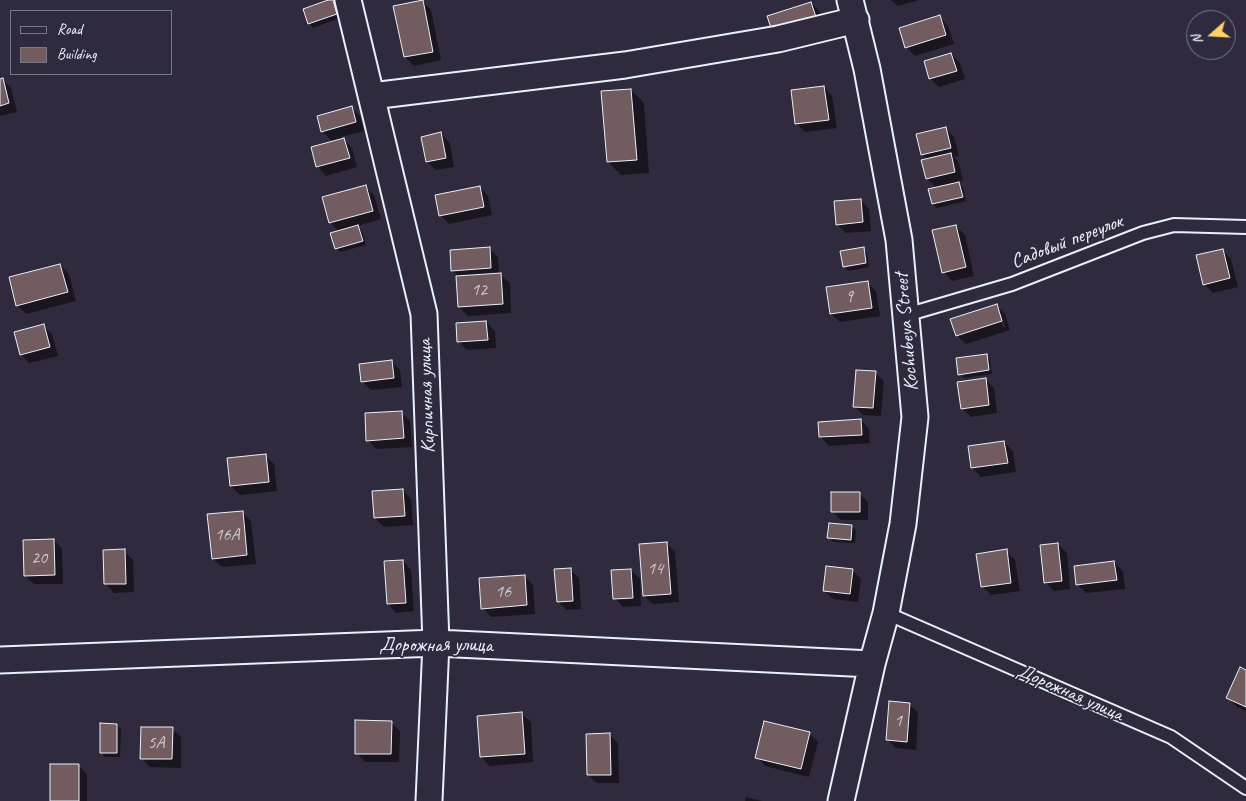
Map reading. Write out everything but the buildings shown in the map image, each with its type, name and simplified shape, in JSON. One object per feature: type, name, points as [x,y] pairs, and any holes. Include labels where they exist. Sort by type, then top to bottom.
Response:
[{"type":"street","name":"Кирпичная улица","points":[[348,0],[424,314],[436,643],[429,801]]},
{"type":"street","points":[[372,96],[625,65],[778,39],[853,10]]},
{"type":"street","name":"Kochubeya Street","points":[[841,801],[872,664],[886,613],[903,524],[915,417],[899,240],[867,69],[853,10]]},
{"type":"street","name":"Дорожная улица","points":[[0,660],[436,643],[872,664]]},
{"type":"lane","name":"Садовый переулок","points":[[906,315],[1012,284],[1143,233],[1174,225],[1246,227]]},
{"type":"lane","name":"Дорожная улица","points":[[886,613],[1171,737],[1246,788]]}]
